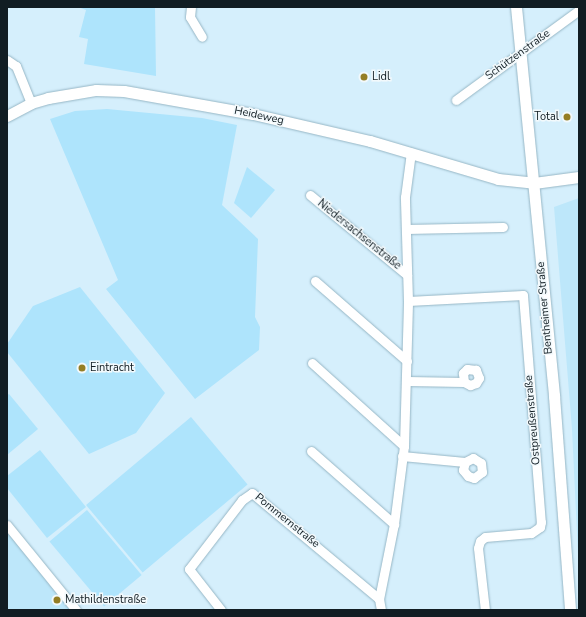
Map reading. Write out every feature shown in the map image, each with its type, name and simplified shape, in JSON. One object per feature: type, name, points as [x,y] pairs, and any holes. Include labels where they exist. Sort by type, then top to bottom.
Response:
[{"type":"street","points":[[191,7],[190,17],[202,37]]},
{"type":"street","name":"Bentheimer Straße","points":[[516,7],[534,183],[570,610]]},
{"type":"street","name":"Schützenstraße","points":[[456,100],[579,10]]},
{"type":"street","points":[[7,60],[16,66],[31,103],[7,116]]},
{"type":"street","name":"Heideweg","points":[[31,103],[96,90],[154,95],[254,114],[411,152],[468,171],[514,182],[534,183],[579,177]]},
{"type":"street","name":"Niedersachsenstraße","points":[[381,610],[380,598],[394,524],[404,446],[407,381],[408,301],[406,181],[411,152]]},
{"type":"street","name":"Niedersachsenstraße","points":[[310,195],[407,275]]},
{"type":"street","points":[[406,229],[503,227]]},
{"type":"street","points":[[315,281],[407,361]]},
{"type":"street","name":"Ostpreußenstraße","points":[[408,301],[524,295],[541,522],[536,531],[485,537],[480,541],[478,548],[485,610]]},
{"type":"street","points":[[312,363],[404,446]]},
{"type":"street","points":[[407,381],[464,382]]},
{"type":"street","points":[[311,450],[394,524]]},
{"type":"street","points":[[402,456],[464,462]]},
{"type":"street","name":"Pommernstraße","points":[[221,610],[189,569],[242,500],[252,493],[380,598]]},
{"type":"street","points":[[7,525],[76,610]]},
{"type":"shaded area","points":[[78,7],[155,7],[156,76],[84,64],[88,39],[79,37],[86,10]]},
{"type":"shaded area","points":[[107,109],[202,118],[237,125],[222,205],[258,239],[255,317],[260,327],[259,350],[195,399],[106,289],[118,280],[50,119],[75,111]]},
{"type":"shaded area","points":[[247,167],[275,190],[251,218],[234,203]]},
{"type":"shaded area","points":[[579,198],[579,576],[572,429],[554,207]]},
{"type":"shaded area","name":"Eintracht","points":[[80,287],[165,393],[136,433],[89,454],[7,352],[7,344],[33,306]]},
{"type":"shaded area","points":[[9,394],[38,429],[7,455],[7,395]]},
{"type":"shaded area","points":[[191,417],[248,484],[143,572],[86,505]]},
{"type":"shaded area","points":[[40,450],[86,507],[47,538],[7,488],[7,476]]},
{"type":"shaded area","points":[[87,510],[142,575],[104,607],[49,541]]},
{"type":"shaded area","points":[[7,525],[74,610],[7,610]]},
{"type":"place","name":"Lidl","points":[[364,77]]},
{"type":"place","name":"Total","points":[[567,117]]},
{"type":"place","name":"Eintracht","points":[[82,368]]},
{"type":"place","name":"Mathildenstraße","points":[[57,600]]}]
